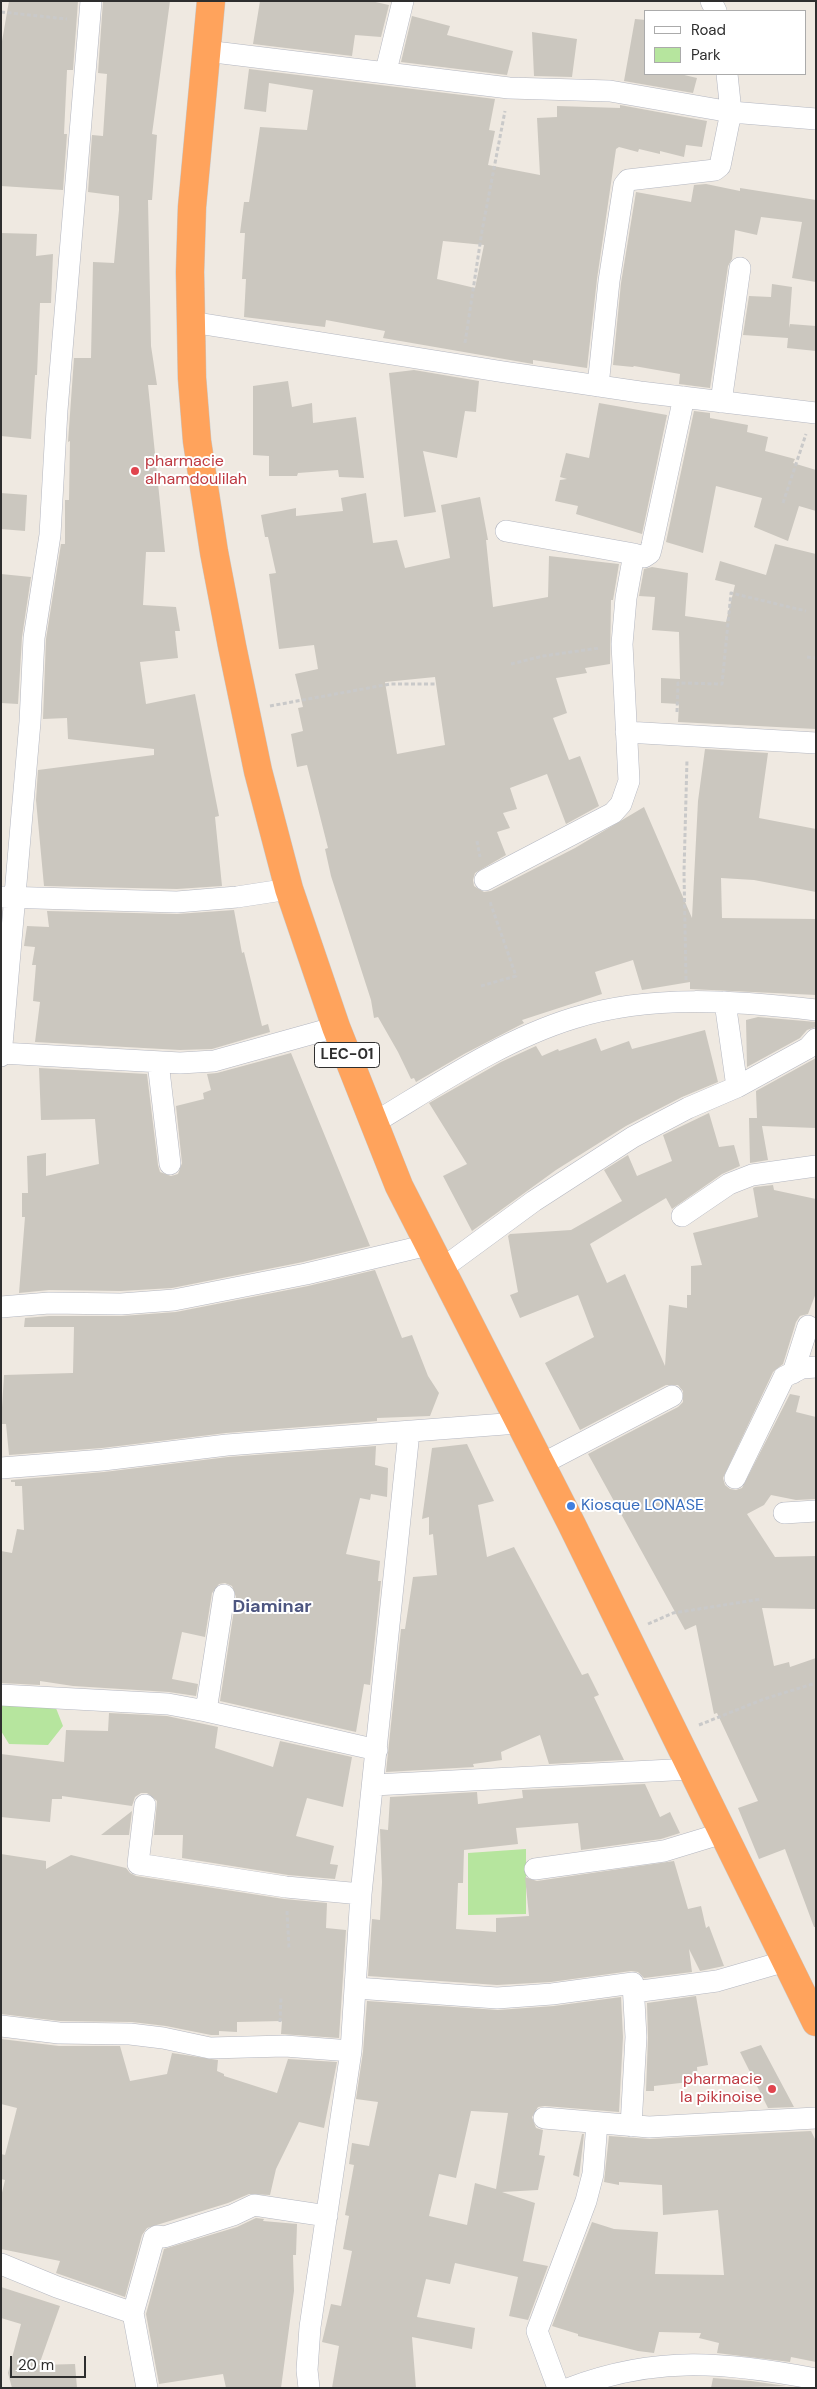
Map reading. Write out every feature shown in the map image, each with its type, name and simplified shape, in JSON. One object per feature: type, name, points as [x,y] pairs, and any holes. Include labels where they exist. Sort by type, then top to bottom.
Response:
[{"type":"highway","name":"LEC-01","points":[[211,1],[192,207],[192,378],[205,496],[230,637],[247,710],[258,771],[289,889],[336,1027],[372,1124],[398,1186],[626,1635],[816,2022]]},
{"type":"street","points":[[386,71],[403,1]]},
{"type":"street","points":[[90,11],[57,410],[50,535],[34,638],[30,722],[8,897],[1,1054],[158,1062],[214,1060],[336,1027]]},
{"type":"street","points":[[206,51],[386,71],[509,88],[610,91],[732,112],[816,119]]},
{"type":"street","points":[[598,386],[609,281],[624,185],[628,180],[715,170],[722,160],[732,112],[727,75]]},
{"type":"street","points":[[721,402],[740,268]]},
{"type":"street","points":[[191,322],[598,386],[814,412]]},
{"type":"street","points":[[506,531],[644,557],[650,553],[684,397]]},
{"type":"street","points":[[485,880],[613,813],[624,799],[629,782],[622,644],[626,598],[634,554]]},
{"type":"street","points":[[626,732],[816,743]]},
{"type":"street","points":[[8,897],[177,902],[237,897],[289,889]]},
{"type":"street","points":[[372,1124],[473,1063],[542,1029],[576,1017],[628,1006],[687,1001],[751,1002],[816,1010]]},
{"type":"street","points":[[725,1002],[737,1087]]},
{"type":"street","points":[[440,1270],[534,1201],[634,1137],[688,1108],[737,1087],[808,1048],[816,1039]]},
{"type":"street","points":[[158,1062],[170,1164]]},
{"type":"street","points":[[682,1216],[729,1184],[752,1175],[816,1166]]},
{"type":"street","points":[[1,1307],[49,1303],[121,1304],[174,1300],[306,1274],[428,1245]]},
{"type":"street","points":[[793,1373],[808,1326]]},
{"type":"street","points":[[736,1478],[784,1377],[802,1368],[816,1367]]},
{"type":"street","points":[[540,1465],[672,1396]]},
{"type":"street","points":[[1,1468],[103,1460],[227,1445],[518,1423]]},
{"type":"street","points":[[309,2388],[307,2370],[310,2327],[351,2051],[361,1894],[409,1432]]},
{"type":"street","points":[[784,1513],[816,1511]]},
{"type":"street","points":[[206,1710],[224,1595]]},
{"type":"street","points":[[1,1695],[168,1704],[206,1710],[377,1750]]},
{"type":"street","points":[[373,1785],[692,1769]]},
{"type":"street","points":[[145,1805],[138,1864],[286,1886],[361,1894]]},
{"type":"street","points":[[535,1869],[664,1851],[724,1833]]},
{"type":"street","points":[[634,1992],[717,1981],[786,1961]]},
{"type":"street","points":[[356,1988],[497,1998],[552,1994],[633,1983],[636,2037],[631,2126]]},
{"type":"street","points":[[1,2026],[59,2033],[130,2034],[163,2038],[210,2048],[285,2046],[351,2051]]},
{"type":"street","points":[[544,2118],[631,2126],[687,2126],[816,2118]]},
{"type":"street","points":[[558,2388],[536,2331],[586,2201],[593,2174],[597,2123]]},
{"type":"street","points":[[147,2388],[133,2313],[154,2238],[157,2236],[164,2237],[233,2215],[254,2205],[328,2216]]},
{"type":"street","points":[[1,2264],[57,2287],[133,2313]]},
{"type":"street","points":[[570,2388],[661,2366],[716,2364],[763,2369],[816,2379]]},
{"type":"path","points":[[1,12],[90,11]]},
{"type":"path","points":[[462,366],[484,221],[509,88]]},
{"type":"path","points":[[783,503],[814,412]]},
{"type":"path","points":[[687,1001],[682,736],[678,683],[722,684],[730,593],[806,611]]},
{"type":"path","points":[[511,664],[543,656],[622,644]]},
{"type":"path","points":[[807,657],[816,658]]},
{"type":"path","points":[[247,710],[390,684],[435,684]]},
{"type":"path","points":[[477,841],[492,912],[516,976],[481,986]]},
{"type":"path","points":[[626,1635],[673,1613],[762,1598]]},
{"type":"path","points":[[676,1735],[748,1705],[816,1683]]},
{"type":"path","points":[[286,1886],[289,1948]]},
{"type":"green space","points":[[1,1695],[54,1703],[63,1726],[48,1745],[9,1744],[1,1731]]},
{"type":"green space","points":[[526,1849],[526,1914],[468,1915],[468,1853]]},
{"type":"building","points":[[9,1],[78,1],[73,70],[67,70],[64,134],[67,134],[63,190],[1,186],[1,47]]},
{"type":"building","points":[[103,1],[170,1],[152,134],[157,135],[152,200],[148,200],[151,346],[157,385],[148,385],[165,552],[146,552],[143,605],[176,607],[180,631],[175,631],[178,658],[140,662],[146,704],[195,694],[219,816],[215,817],[222,886],[177,889],[44,886],[36,800],[38,770],[154,755],[154,749],[68,739],[67,718],[43,719],[46,639],[61,544],[65,544],[65,500],[69,500],[70,441],[68,442],[74,358],[91,358],[93,262],[114,263],[119,210],[119,196],[88,192],[92,135],[103,136],[107,74],[98,73]]},
{"type":"building","points":[[260,1],[371,1],[389,5],[381,37],[355,35],[352,56],[253,44]]},
{"type":"building","points":[[412,16],[450,26],[447,35],[513,51],[507,75],[401,62]]},
{"type":"building","points":[[635,19],[644,20],[644,75],[684,75],[697,78],[693,93],[624,81]]},
{"type":"building","points":[[532,32],[577,39],[572,77],[534,76]]},
{"type":"building","points":[[249,69],[495,99],[489,130],[495,131],[488,165],[540,175],[537,118],[557,117],[557,106],[620,108],[620,105],[707,121],[702,147],[686,145],[684,157],[660,151],[660,154],[639,149],[638,152],[619,147],[616,149],[597,279],[587,368],[533,360],[533,364],[383,338],[385,331],[326,320],[325,327],[244,317],[246,279],[242,279],[245,233],[240,233],[244,202],[249,202],[260,127],[307,130],[313,90],[269,83],[266,112],[244,109]],"holes":[[[443,241],[484,245],[475,288],[437,279]]]},
{"type":"building","points":[[706,184],[740,191],[740,188],[816,200],[816,282],[792,278],[802,222],[761,217],[757,235],[735,230],[732,259],[728,266],[710,388],[679,384],[680,374],[634,366],[613,365],[621,283],[636,192],[691,202],[694,185]]},
{"type":"building","points":[[1,233],[37,234],[36,256],[53,254],[51,303],[40,303],[37,375],[35,375],[31,439],[1,436]]},
{"type":"building","points":[[772,284],[792,287],[789,328],[790,324],[816,326],[816,351],[787,348],[788,338],[743,335],[749,296],[771,297]]},
{"type":"building","points":[[414,370],[479,381],[476,412],[465,411],[457,458],[423,451],[436,512],[404,517],[389,373]]},
{"type":"building","points":[[288,381],[292,407],[312,403],[313,423],[356,417],[364,478],[339,477],[338,470],[298,473],[297,476],[269,476],[269,456],[253,455],[253,386]]},
{"type":"building","points":[[599,403],[667,415],[642,534],[576,514],[578,506],[555,501],[560,480],[567,479],[560,477],[566,453],[589,458]]},
{"type":"building","points":[[694,411],[710,413],[710,418],[748,425],[747,432],[768,437],[765,451],[795,459],[793,463],[816,470],[816,511],[799,506],[788,541],[754,527],[762,498],[716,486],[703,553],[666,542]]},
{"type":"building","points":[[1,493],[27,495],[25,531],[1,529]]},
{"type":"building","points":[[366,493],[373,543],[397,540],[405,568],[450,558],[441,505],[480,497],[488,540],[486,540],[493,607],[548,597],[549,556],[619,564],[613,600],[611,600],[610,664],[585,668],[587,673],[556,678],[567,713],[553,718],[569,760],[580,756],[599,806],[566,824],[547,774],[510,788],[517,809],[503,813],[510,828],[497,832],[506,855],[475,873],[474,886],[484,892],[491,891],[575,848],[644,807],[692,918],[698,801],[705,749],[768,753],[759,818],[816,829],[816,892],[754,880],[721,878],[722,918],[816,919],[816,995],[690,989],[690,982],[642,990],[633,960],[595,972],[602,994],[522,1020],[524,1023],[464,1054],[416,1082],[414,1078],[411,1079],[378,1017],[374,1018],[371,1000],[331,876],[325,849],[328,848],[307,765],[297,767],[291,734],[303,731],[298,708],[303,707],[295,674],[318,669],[314,645],[279,649],[269,574],[276,573],[268,537],[265,537],[261,515],[296,508],[296,516],[343,511],[341,498]],"holes":[[[435,677],[445,745],[397,754],[385,682]]]},
{"type":"building","points":[[775,544],[816,554],[816,729],[678,722],[679,704],[661,703],[661,678],[680,679],[679,632],[652,630],[655,597],[639,596],[644,569],[652,567],[688,573],[685,616],[726,622],[735,585],[715,580],[720,561],[766,575]]},
{"type":"building","points":[[1,574],[31,577],[22,637],[18,704],[1,703]]},
{"type":"building","points":[[234,910],[242,953],[244,952],[262,1026],[268,1024],[270,1032],[212,1049],[180,1050],[35,1042],[40,1002],[33,1001],[36,965],[32,965],[35,947],[24,946],[27,926],[49,927],[47,911],[177,914]]},
{"type":"building","points":[[758,1017],[816,1022],[816,1027],[807,1030],[800,1038],[747,1067],[746,1020]]},
{"type":"building","points":[[705,1030],[718,1082],[682,1097],[626,1126],[556,1170],[472,1231],[443,1176],[467,1164],[429,1103],[501,1062],[536,1046],[542,1056],[558,1049],[559,1051],[596,1038],[601,1051],[629,1041],[632,1049]]},
{"type":"building","points":[[291,1053],[370,1246],[303,1262],[172,1288],[121,1291],[49,1290],[19,1293],[25,1217],[22,1217],[22,1193],[28,1193],[27,1156],[46,1153],[46,1176],[99,1164],[95,1119],[41,1120],[39,1068],[147,1074],[158,1165],[160,1172],[171,1176],[178,1174],[182,1163],[176,1106],[204,1099],[203,1093],[211,1090],[207,1074]]},
{"type":"building","points":[[816,1058],[816,1128],[762,1126],[768,1160],[750,1163],[749,1118],[757,1118],[756,1091]]},
{"type":"building","points":[[709,1113],[719,1147],[734,1145],[740,1166],[722,1174],[672,1209],[666,1198],[590,1244],[607,1283],[625,1274],[665,1366],[669,1305],[687,1308],[687,1295],[691,1295],[691,1266],[702,1265],[693,1233],[758,1217],[753,1188],[755,1187],[773,1185],[774,1190],[816,1199],[816,1293],[808,1314],[800,1316],[796,1322],[783,1364],[773,1372],[723,1478],[725,1485],[730,1489],[742,1488],[790,1394],[800,1396],[796,1412],[816,1417],[816,1499],[796,1500],[771,1495],[764,1505],[747,1514],[775,1557],[816,1556],[816,1609],[762,1608],[774,1666],[789,1662],[790,1667],[816,1658],[816,1927],[814,1927],[785,1849],[759,1859],[738,1808],[758,1801],[717,1713],[714,1714],[696,1625],[685,1630],[588,1454],[678,1407],[683,1402],[683,1391],[678,1385],[666,1385],[580,1430],[545,1363],[594,1337],[578,1295],[520,1318],[510,1295],[518,1292],[508,1236],[510,1234],[571,1230],[622,1201],[604,1170],[628,1155],[637,1176],[672,1161],[663,1135]]},
{"type":"building","points":[[375,1270],[402,1338],[412,1335],[428,1376],[439,1393],[430,1416],[377,1418],[377,1421],[226,1433],[102,1448],[9,1455],[6,1424],[1,1424],[4,1375],[73,1373],[74,1327],[24,1327],[25,1318],[49,1316],[122,1316],[176,1312],[308,1286]]},
{"type":"building","points":[[467,1444],[494,1501],[478,1505],[487,1557],[514,1547],[582,1675],[588,1673],[599,1695],[594,1697],[624,1760],[549,1764],[540,1735],[501,1752],[502,1760],[473,1764],[474,1767],[386,1772],[401,1629],[405,1629],[413,1577],[437,1575],[433,1534],[429,1535],[429,1517],[422,1519],[432,1448]]},
{"type":"building","points":[[376,1446],[375,1465],[388,1468],[387,1497],[371,1494],[370,1500],[360,1498],[346,1554],[380,1561],[378,1581],[381,1581],[370,1685],[364,1684],[356,1732],[220,1701],[236,1597],[232,1586],[225,1583],[219,1584],[212,1593],[205,1637],[182,1632],[172,1679],[198,1684],[196,1696],[169,1692],[73,1686],[40,1681],[40,1685],[1,1683],[1,1551],[12,1553],[17,1529],[24,1530],[22,1486],[15,1486],[15,1482],[11,1482],[11,1480],[104,1472],[228,1457]]},
{"type":"building","points":[[109,1713],[167,1716],[218,1727],[215,1748],[273,1767],[280,1741],[352,1757],[343,1807],[307,1798],[296,1836],[334,1846],[330,1864],[338,1865],[335,1879],[288,1875],[182,1858],[183,1835],[154,1835],[157,1801],[147,1793],[141,1793],[135,1797],[132,1806],[62,1796],[62,1799],[52,1799],[50,1822],[1,1817],[1,1754],[64,1762],[66,1730],[108,1731]]},
{"type":"building","points":[[645,1784],[660,1817],[670,1812],[680,1833],[661,1839],[581,1850],[578,1823],[516,1828],[518,1844],[464,1850],[463,1883],[458,1883],[456,1929],[496,1932],[496,1918],[529,1916],[525,1877],[537,1881],[674,1861],[688,1909],[701,1906],[706,1928],[709,1926],[724,1966],[700,1971],[689,1949],[692,1972],[644,1978],[638,1972],[631,1971],[551,1982],[497,1985],[368,1976],[372,1919],[380,1920],[382,1882],[380,1829],[388,1830],[390,1797],[477,1792],[478,1804],[523,1798],[522,1790]]},
{"type":"building","points":[[132,1811],[129,1835],[101,1835]]},
{"type":"building","points":[[1,1854],[46,1861],[46,1869],[71,1855],[126,1868],[136,1876],[284,1899],[327,1903],[326,1928],[346,1930],[339,2038],[281,2034],[282,2021],[237,2022],[237,2032],[219,2031],[219,2035],[211,2035],[166,2026],[132,2022],[60,2021],[1,2014]]},
{"type":"building","points":[[696,1996],[708,2065],[697,2067],[698,2081],[654,2086],[654,2091],[646,2091],[647,2003]]},
{"type":"building","points":[[621,1997],[623,2037],[619,2112],[545,2106],[538,2107],[532,2117],[536,2128],[543,2130],[539,2155],[545,2156],[538,2190],[502,2192],[535,2203],[523,2261],[548,2266],[528,2320],[509,2316],[518,2277],[455,2263],[450,2284],[426,2279],[417,2317],[475,2328],[472,2349],[412,2337],[416,2388],[332,2388],[339,2346],[322,2342],[331,2304],[341,2306],[352,2251],[343,2249],[349,2216],[345,2215],[354,2165],[349,2164],[352,2143],[369,2146],[378,2102],[356,2099],[363,2052],[367,2001],[498,2010],[554,2006]],"holes":[[[471,2111],[508,2113],[496,2189],[475,2183],[467,2225],[429,2216],[439,2174],[456,2178]]]},
{"type":"building","points":[[1,2039],[59,2046],[120,2046],[130,2081],[167,2074],[172,2053],[218,2060],[217,2071],[224,2074],[224,2076],[277,2093],[288,2059],[337,2062],[324,2128],[299,2122],[276,2169],[270,2195],[249,2194],[228,2203],[147,2228],[142,2235],[125,2297],[56,2273],[60,2261],[1,2249],[1,2197],[5,2180],[1,2179],[1,2154],[5,2155],[17,2108],[1,2104]]},
{"type":"building","points":[[761,2045],[794,2107],[768,2108],[740,2052]]},
{"type":"building","points":[[811,2131],[816,2141],[816,2362],[791,2357],[790,2362],[717,2353],[719,2343],[699,2338],[701,2333],[659,2332],[654,2353],[638,2351],[578,2336],[578,2334],[552,2326],[592,2222],[614,2229],[658,2232],[655,2274],[724,2275],[718,2210],[663,2215],[662,2185],[619,2182],[619,2185],[604,2182],[609,2136],[650,2139]]},
{"type":"building","points":[[582,2134],[584,2134],[579,2177],[573,2175]]},
{"type":"building","points":[[256,2218],[264,2219],[263,2221],[297,2224],[296,2255],[293,2255],[294,2291],[281,2388],[226,2388],[223,2374],[159,2384],[146,2314],[164,2249],[237,2227]]},
{"type":"building","points":[[1,2287],[60,2306],[39,2365],[75,2364],[77,2388],[12,2388],[8,2373],[21,2324],[1,2318]]},
{"type":"building","points":[[713,2378],[751,2381],[786,2386],[711,2388]]},
{"type":"place","name":"pharmacie alhamdoulilah","points":[[135,471]]},
{"type":"place","name":"Kiosque LONASE","points":[[571,1506]]},
{"type":"place","name":"pharmacie la pikinoise","points":[[772,2089]]},
{"type":"district","name":"Diaminar","points":[[272,1607]]}]
